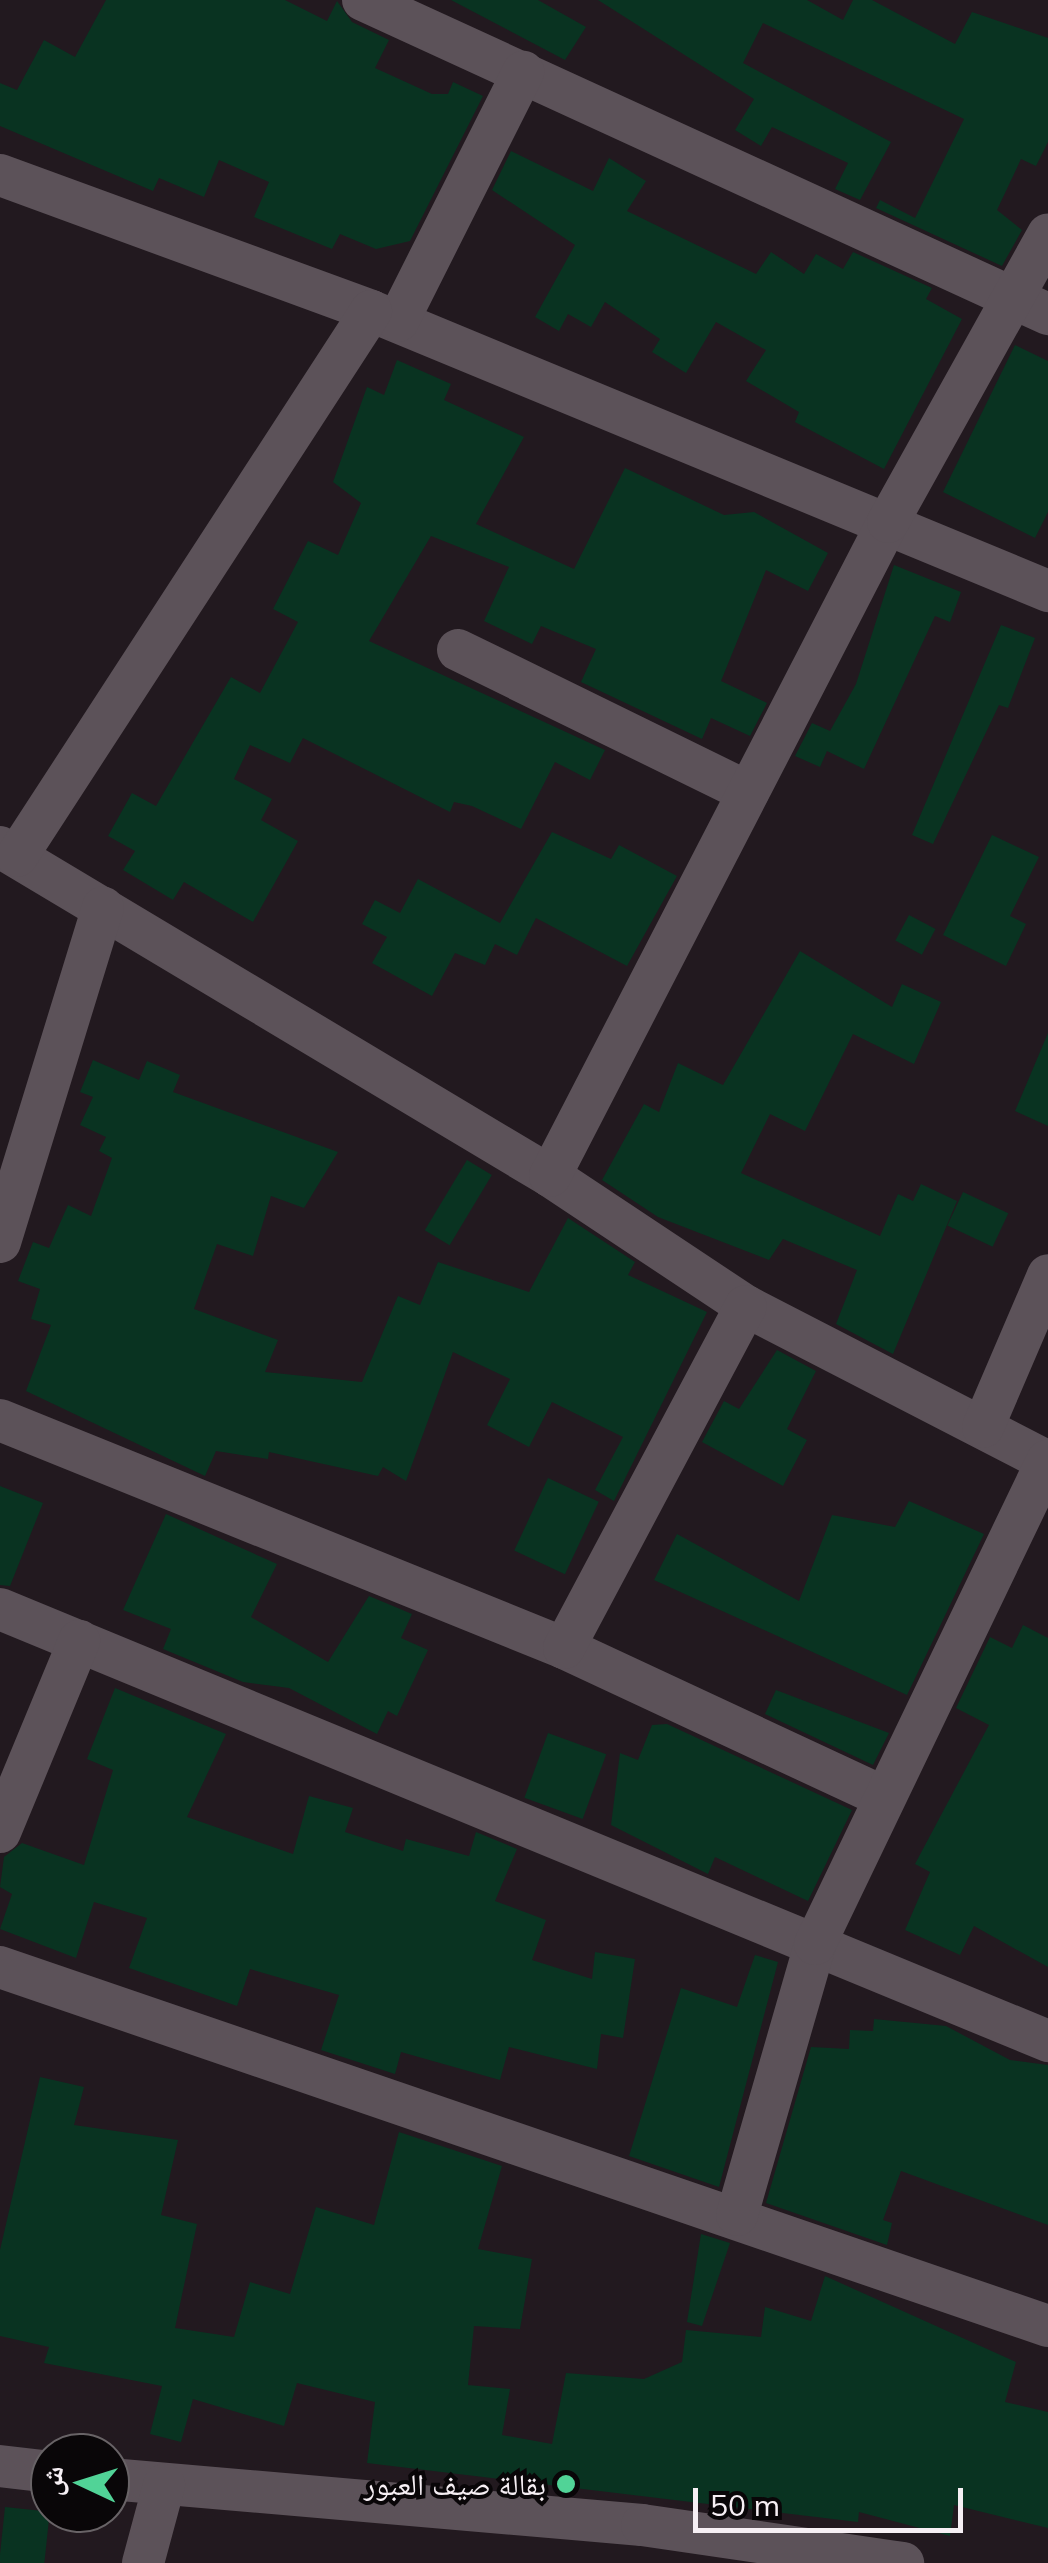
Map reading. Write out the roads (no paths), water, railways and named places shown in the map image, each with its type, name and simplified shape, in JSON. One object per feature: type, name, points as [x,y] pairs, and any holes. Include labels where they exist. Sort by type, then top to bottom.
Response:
[{"type":"street","points":[[364,0],[1031,304]]},
{"type":"street","points":[[522,72],[385,316],[8,851],[550,1176],[746,1306],[1048,1461],[879,1795],[815,1944],[737,2215]]},
{"type":"street","points":[[0,175],[385,316],[1048,591]]},
{"type":"street","points":[[550,1176],[888,522],[1031,304],[1048,235]]},
{"type":"street","points":[[458,650],[748,792]]},
{"type":"street","points":[[0,1242],[103,908]]},
{"type":"street","points":[[983,1427],[1048,1276]]},
{"type":"street","points":[[564,1648],[746,1306]]},
{"type":"street","points":[[0,1420],[564,1648],[879,1795]]},
{"type":"street","points":[[0,1609],[1048,2041]]},
{"type":"street","points":[[0,1832],[79,1642]]},
{"type":"street","points":[[0,1966],[737,2215],[1048,2326]]},
{"type":"street","points":[[0,2466],[30,2470]]},
{"type":"street","points":[[130,2481],[638,2544],[903,2563]]},
{"type":"street","points":[[143,2563],[164,2485]]},
{"type":"place","name":"بقالة صيف العبور","points":[[566,2484]]}]
